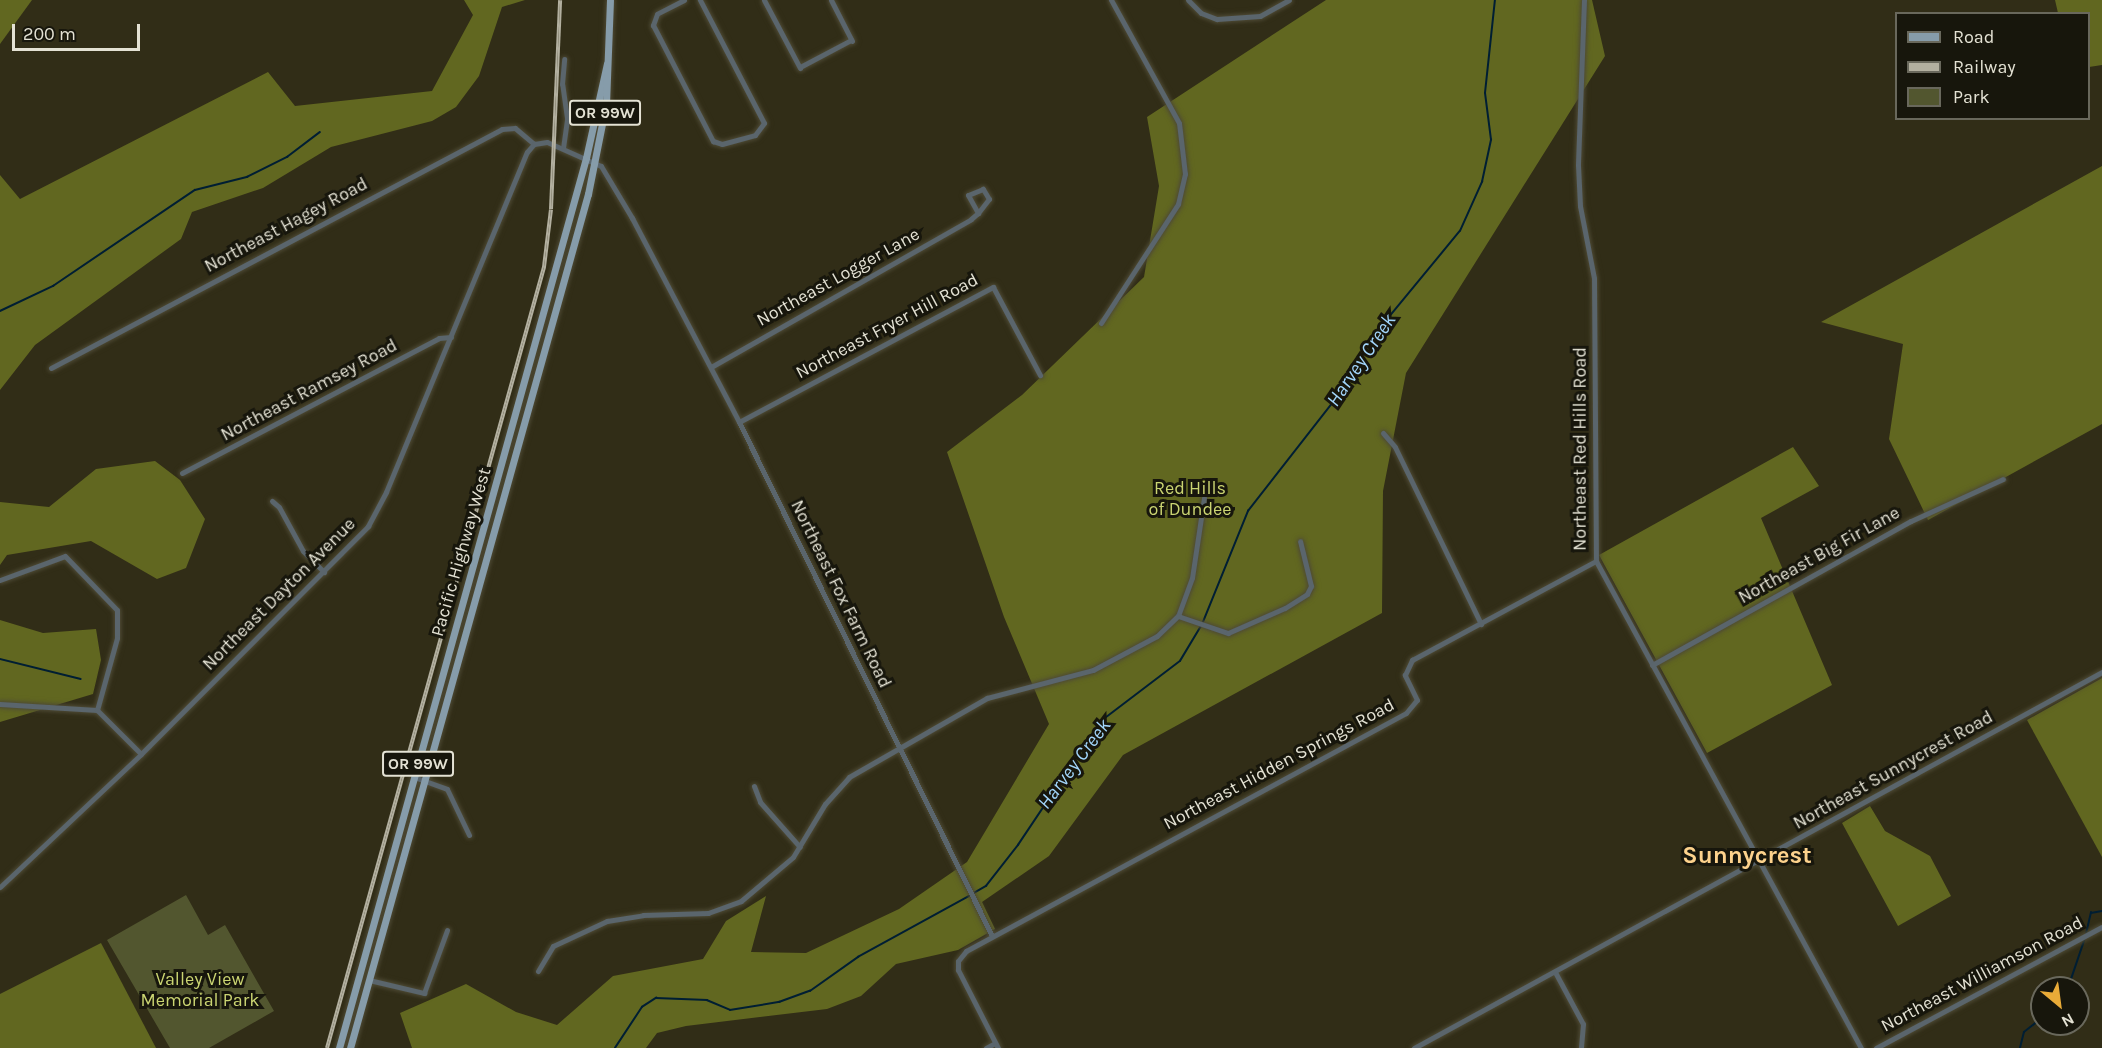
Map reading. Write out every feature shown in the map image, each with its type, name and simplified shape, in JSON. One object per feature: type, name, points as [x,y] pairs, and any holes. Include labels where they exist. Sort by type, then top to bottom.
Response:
[{"type":"main road","name":"Pacific Highway West","points":[[350,1048],[596,162],[606,104],[610,0]]},
{"type":"main road","name":"Pacific Highway West","points":[[339,1048],[586,158],[607,63]]},
{"type":"street","points":[[684,0],[657,14],[653,25],[718,145],[755,135],[764,123],[700,0]]},
{"type":"street","points":[[764,0],[800,68],[852,40],[831,0]]},
{"type":"street","points":[[1101,323],[1178,204],[1185,174],[1182,130],[1111,0]]},
{"type":"street","points":[[1188,0],[1201,12],[1217,19],[1260,16],[1289,0]]},
{"type":"street","name":"Northeast Red Hills Road","points":[[1584,0],[1578,165],[1580,206],[1594,270],[1596,561],[1861,1048]]},
{"type":"street","points":[[563,148],[567,118],[562,84],[564,59]]},
{"type":"street","name":"Northeast Hagey Road","points":[[51,368],[502,129],[515,128],[534,144]]},
{"type":"street","points":[[534,144],[547,142],[596,162]]},
{"type":"street","name":"Northeast Dayton Avenue","points":[[0,886],[141,754],[324,572],[372,519],[522,165],[534,144]]},
{"type":"street","name":"Northeast Fox Farm Road","points":[[596,162],[632,218],[711,367],[992,936]]},
{"type":"street","points":[[983,189],[990,199],[978,213],[968,195],[983,189]]},
{"type":"street","name":"Northeast Logger Lane","points":[[711,367],[978,213]]},
{"type":"street","name":"Northeast Fryer Hill Road","points":[[739,422],[993,287],[1040,375]]},
{"type":"street","name":"Northeast Ramsey Road","points":[[182,473],[440,338],[451,337]]},
{"type":"street","points":[[1383,433],[1395,447],[1481,624]]},
{"type":"street","name":"Northeast Big Fir Lane","points":[[1652,665],[1911,521],[2003,479]]},
{"type":"street","points":[[538,971],[553,946],[607,921],[728,908],[774,875],[800,847],[825,804],[847,778],[987,698],[1102,665],[1157,636],[1178,616],[1192,578],[1204,498]]},
{"type":"street","points":[[272,501],[279,507],[303,551],[324,572]]},
{"type":"street","points":[[1178,616],[1220,632],[1236,632],[1308,592],[1310,577],[1300,541]]},
{"type":"street","points":[[0,580],[65,555],[117,610],[120,621],[117,638],[97,710]]},
{"type":"street","name":"Northeast Hidden Springs Road","points":[[992,936],[1408,712],[1417,700],[1406,678],[1409,663],[1596,561]]},
{"type":"street","name":"Northeast Sunnycrest Road","points":[[1414,1048],[2102,672]]},
{"type":"street","points":[[0,704],[97,710],[141,754]]},
{"type":"street","points":[[414,777],[447,789],[470,835]]},
{"type":"street","points":[[754,786],[760,802],[800,847]]},
{"type":"street","name":"Northeast Williamson Road","points":[[1876,1048],[2102,927]]},
{"type":"street","points":[[369,980],[424,993],[429,988],[447,930]]},
{"type":"street","points":[[986,1048],[997,1045],[957,965],[966,951],[992,936]]},
{"type":"street","points":[[1555,972],[1582,1020],[1581,1048]]},
{"type":"green space","points":[[0,0],[32,0],[0,44]]},
{"type":"green space","points":[[464,0],[525,0],[502,7],[479,76],[456,107],[432,121],[331,147],[263,188],[192,212],[181,239],[35,345],[0,390],[0,175],[20,199],[268,72],[295,106],[432,91],[473,15]]},
{"type":"green space","name":"Red Hills of Dundee","points":[[1326,0],[1592,0],[1605,56],[1406,373],[1383,491],[1382,613],[1123,755],[1049,856],[982,902],[995,929],[958,950],[896,964],[861,996],[827,1009],[686,1026],[657,1033],[646,1048],[412,1048],[400,1013],[466,984],[516,1012],[557,1025],[613,976],[703,959],[726,921],[766,896],[751,952],[806,953],[899,909],[967,862],[1049,724],[1004,617],[947,452],[1022,395],[1144,277],[1159,186],[1147,117]]},
{"type":"green space","points":[[2055,0],[2102,0],[2102,65],[2090,67],[2090,12],[2058,12]]},
{"type":"green space","points":[[2102,166],[2102,424],[1928,520],[1889,439],[1903,344],[1821,322]]},
{"type":"green space","points":[[1793,447],[1819,486],[1761,518],[1832,685],[1707,753],[1599,555]]},
{"type":"green space","points":[[155,461],[180,480],[205,519],[186,568],[157,579],[91,541],[7,555],[0,565],[0,502],[49,507],[96,469]]},
{"type":"green space","points":[[0,620],[43,633],[96,629],[101,660],[93,694],[0,722]]},
{"type":"green space","points":[[2102,678],[2102,857],[2027,720]]},
{"type":"green space","points":[[1870,806],[1885,831],[1930,856],[1951,896],[1898,926],[1842,823]]},
{"type":"green space","name":"Valley View Memorial Park","points":[[186,895],[208,935],[225,925],[274,1011],[209,1048],[170,1048],[107,940]]},
{"type":"green space","points":[[101,943],[156,1048],[0,1048],[0,994]]},
{"type":"waterway","name":"Harvey Creek","points":[[1203,622],[1248,511],[1351,379],[1370,340],[1460,231],[1482,182],[1491,140],[1485,93],[1495,0]]},
{"type":"waterway","points":[[0,311],[53,286],[195,190],[247,177],[287,157],[320,132]]},
{"type":"waterway","name":"Harvey Creek","points":[[974,893],[986,886],[1018,845],[1101,721],[1180,661],[1201,626]]},
{"type":"waterway","points":[[0,659],[81,679]]},
{"type":"waterway","name":"Harvey Creek","points":[[615,1048],[642,1007],[656,998],[707,1000],[730,1010],[779,1002],[810,991],[858,957],[969,896]]},
{"type":"waterway","points":[[2086,934],[2091,913],[2102,911]]},
{"type":"waterway","points":[[2072,976],[2085,938]]},
{"type":"waterway","points":[[2020,1048],[2024,1032],[2030,1027]]},
{"type":"railway","points":[[327,1048],[544,267],[551,209],[560,0]]},
{"type":"district","name":"Sunnycrest","points":[[1747,856]]}]
